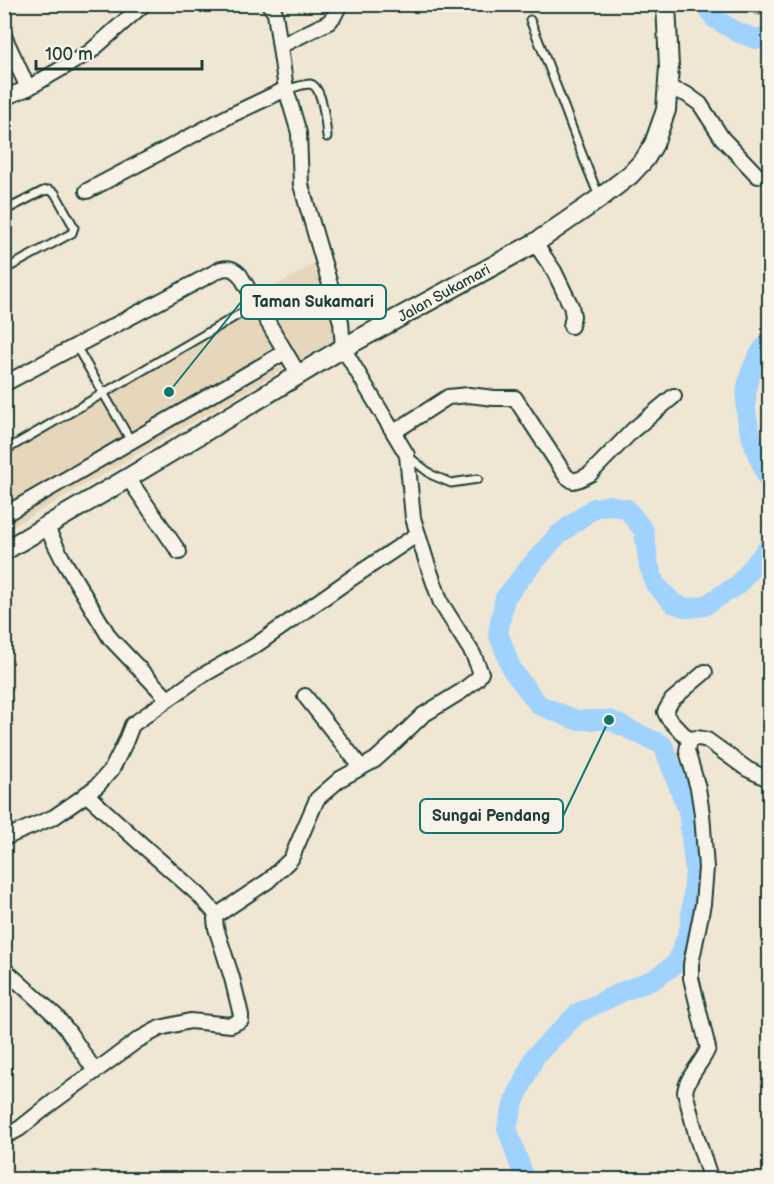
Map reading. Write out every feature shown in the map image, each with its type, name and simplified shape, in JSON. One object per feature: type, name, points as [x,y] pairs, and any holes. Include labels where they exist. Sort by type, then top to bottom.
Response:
[{"type":"street","points":[[4,98],[28,88],[90,52],[144,4]]},
{"type":"street","points":[[4,1137],[20,1129],[138,1040],[160,1028],[190,1021],[231,1025],[241,1020],[232,978],[216,928],[217,915],[268,881],[291,859],[317,799],[340,779],[375,760],[423,715],[462,691],[481,673],[473,654],[441,603],[413,518],[407,455],[343,348],[341,322],[301,185],[299,133],[286,89],[275,13],[269,4]]},
{"type":"street","points":[[280,46],[329,22],[340,4]]},
{"type":"street","name":"Jalan Sukamari","points":[[4,551],[343,348],[535,243],[630,175],[645,159],[654,144],[666,110],[668,88],[666,4]]},
{"type":"street","points":[[4,36],[28,88]]},
{"type":"street","points":[[668,88],[686,94],[700,104],[722,138],[758,176]]},
{"type":"street","points":[[87,191],[229,116],[286,89]]},
{"type":"street","points":[[535,243],[554,271],[571,306],[573,316],[571,327]]},
{"type":"street","points":[[4,384],[211,274],[227,268],[240,275],[298,375]]},
{"type":"street","points":[[4,514],[285,352]]},
{"type":"street","points":[[394,432],[448,397],[469,395],[515,398],[566,477],[573,481],[590,474],[633,430],[674,396]]},
{"type":"street","points":[[128,478],[178,552]]},
{"type":"street","points":[[46,526],[62,558],[110,638],[168,699]]},
{"type":"street","points":[[4,838],[54,817],[97,786],[112,769],[132,725],[198,678],[256,645],[418,534]]},
{"type":"street","points":[[689,740],[665,712],[672,700],[705,672]]},
{"type":"street","points":[[305,696],[361,767]]},
{"type":"street","points":[[689,740],[694,738],[707,740],[747,769],[770,780]]},
{"type":"street","points":[[689,740],[687,751],[698,788],[706,868],[703,904],[691,964],[691,978],[708,1047],[687,1084],[685,1092],[711,1179]]},
{"type":"street","points":[[86,794],[199,895],[217,915]]},
{"type":"street","points":[[4,969],[56,1016],[95,1071]]},
{"type":"lane","points":[[530,20],[600,198]]},
{"type":"lane","points":[[286,89],[308,84],[315,86],[320,92],[327,138]]},
{"type":"lane","points":[[4,211],[49,190],[55,193],[74,227],[72,233],[4,270]]},
{"type":"lane","points":[[4,451],[257,304]]},
{"type":"lane","points":[[76,346],[131,441]]},
{"type":"lane","points":[[407,455],[432,475],[451,483],[478,478]]},
{"type":"shaded area","points":[[317,262],[338,324],[334,340],[5,531],[4,444]]},
{"type":"green space","points":[[731,5],[769,5],[769,12],[760,15]]},
{"type":"waterway","points":[[705,4],[715,19],[737,32],[756,39],[770,38]]},
{"type":"waterway","points":[[770,342],[761,351],[754,365],[746,399],[749,428],[770,484]]},
{"type":"waterway","points":[[525,1180],[507,1128],[514,1102],[535,1056],[578,1013],[653,980],[677,963],[690,927],[695,872],[688,811],[663,745],[609,720],[576,720],[539,705],[512,670],[498,633],[505,598],[558,535],[594,508],[609,505],[627,509],[644,531],[649,566],[655,584],[674,604],[688,608],[704,606],[738,585],[770,545]]},
{"type":"place","name":"Taman Sukamari","points":[[169,392]]},
{"type":"place","name":"Sungai Pendang","points":[[609,720]]}]
